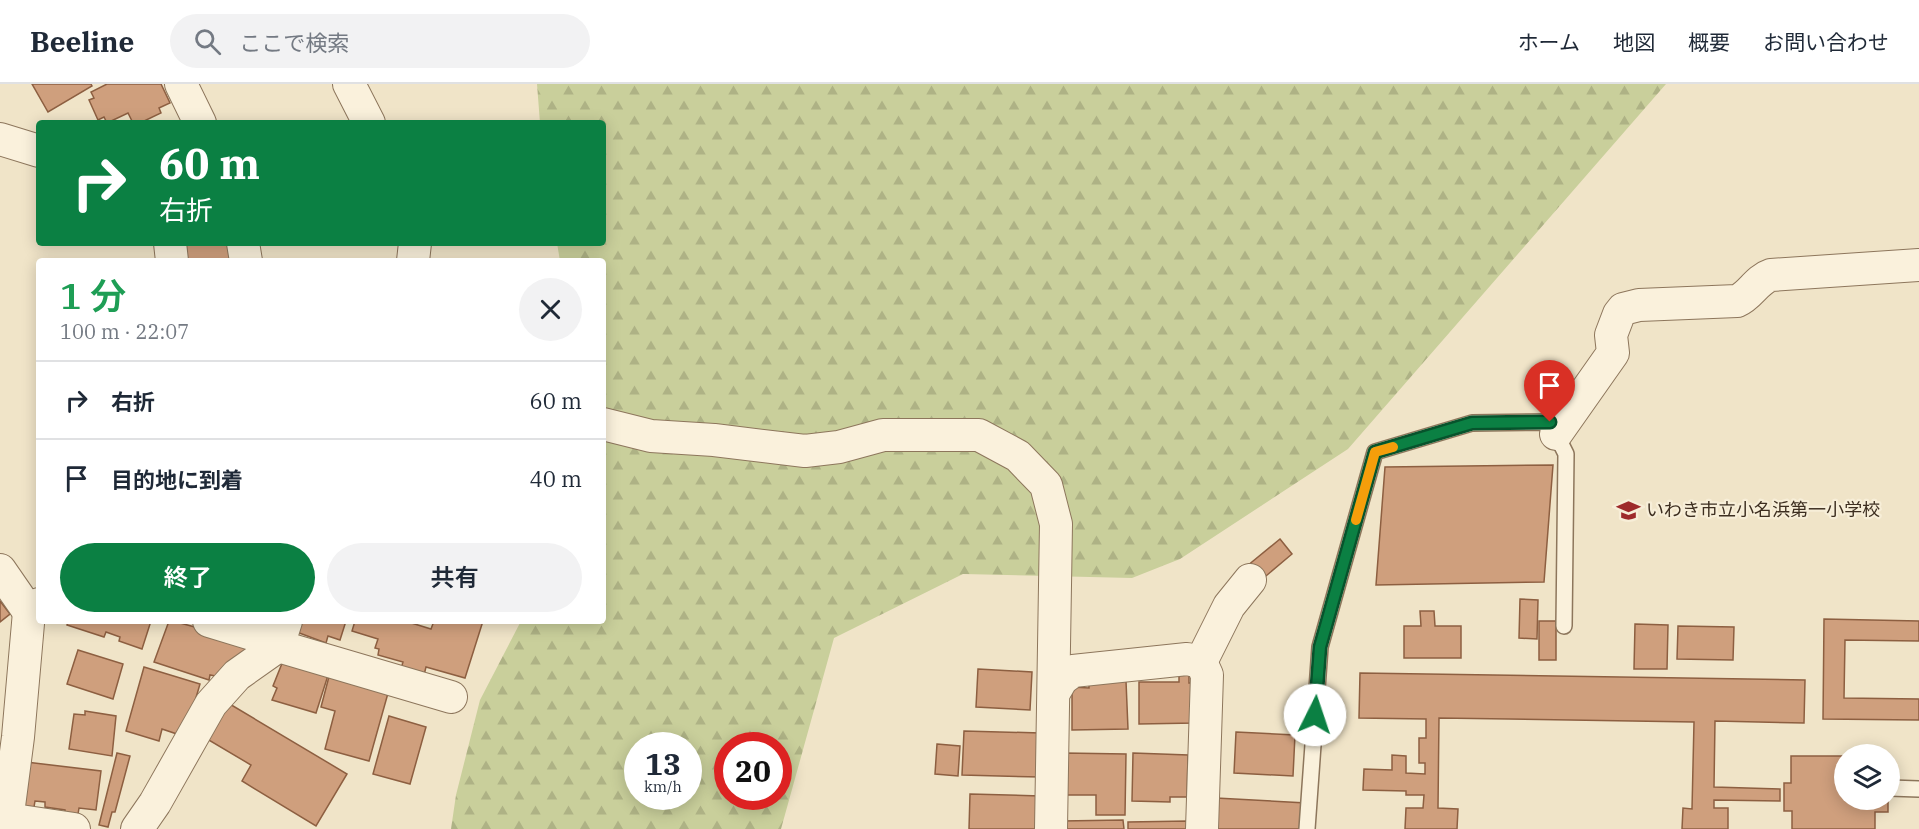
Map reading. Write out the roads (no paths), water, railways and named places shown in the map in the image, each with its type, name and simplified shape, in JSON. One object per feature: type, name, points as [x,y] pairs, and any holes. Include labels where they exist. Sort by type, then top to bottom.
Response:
[{"type":"street","points":[[181,84],[199,120]]},
{"type":"street","points":[[349,84],[367,120]]},
{"type":"street","points":[[0,139],[36,150]]},
{"type":"street","points":[[1556,434],[1612,353],[1611,335],[1618,314],[1623,309],[1639,305],[1737,301],[1748,295],[1759,282],[1771,275],[1919,265]]},
{"type":"street","points":[[606,425],[651,436],[714,440],[805,451],[839,447],[883,435],[979,435],[1018,456],[1046,485],[1056,524],[1051,829]]},
{"type":"street","points":[[0,570],[34,608],[9,734],[6,824],[74,829]]},
{"type":"street","points":[[1201,662],[1229,606],[1250,580]]},
{"type":"street","points":[[219,624],[272,640],[282,634]]},
{"type":"street","points":[[282,634],[451,697]]},
{"type":"street","points":[[137,829],[155,803],[211,704],[237,675],[282,634]]},
{"type":"street","points":[[1055,691],[1062,679],[1073,671],[1187,658],[1201,662],[1207,675],[1202,829]]},
{"type":"lane","points":[[1307,829],[1320,647],[1375,452],[1472,423],[1550,422],[1566,454],[1564,626]]},
{"type":"lane","points":[[1900,788],[1919,789]]},
{"type":"place","name":"いわき市立小名浜第一小学校","points":[[1628,510]]}]
